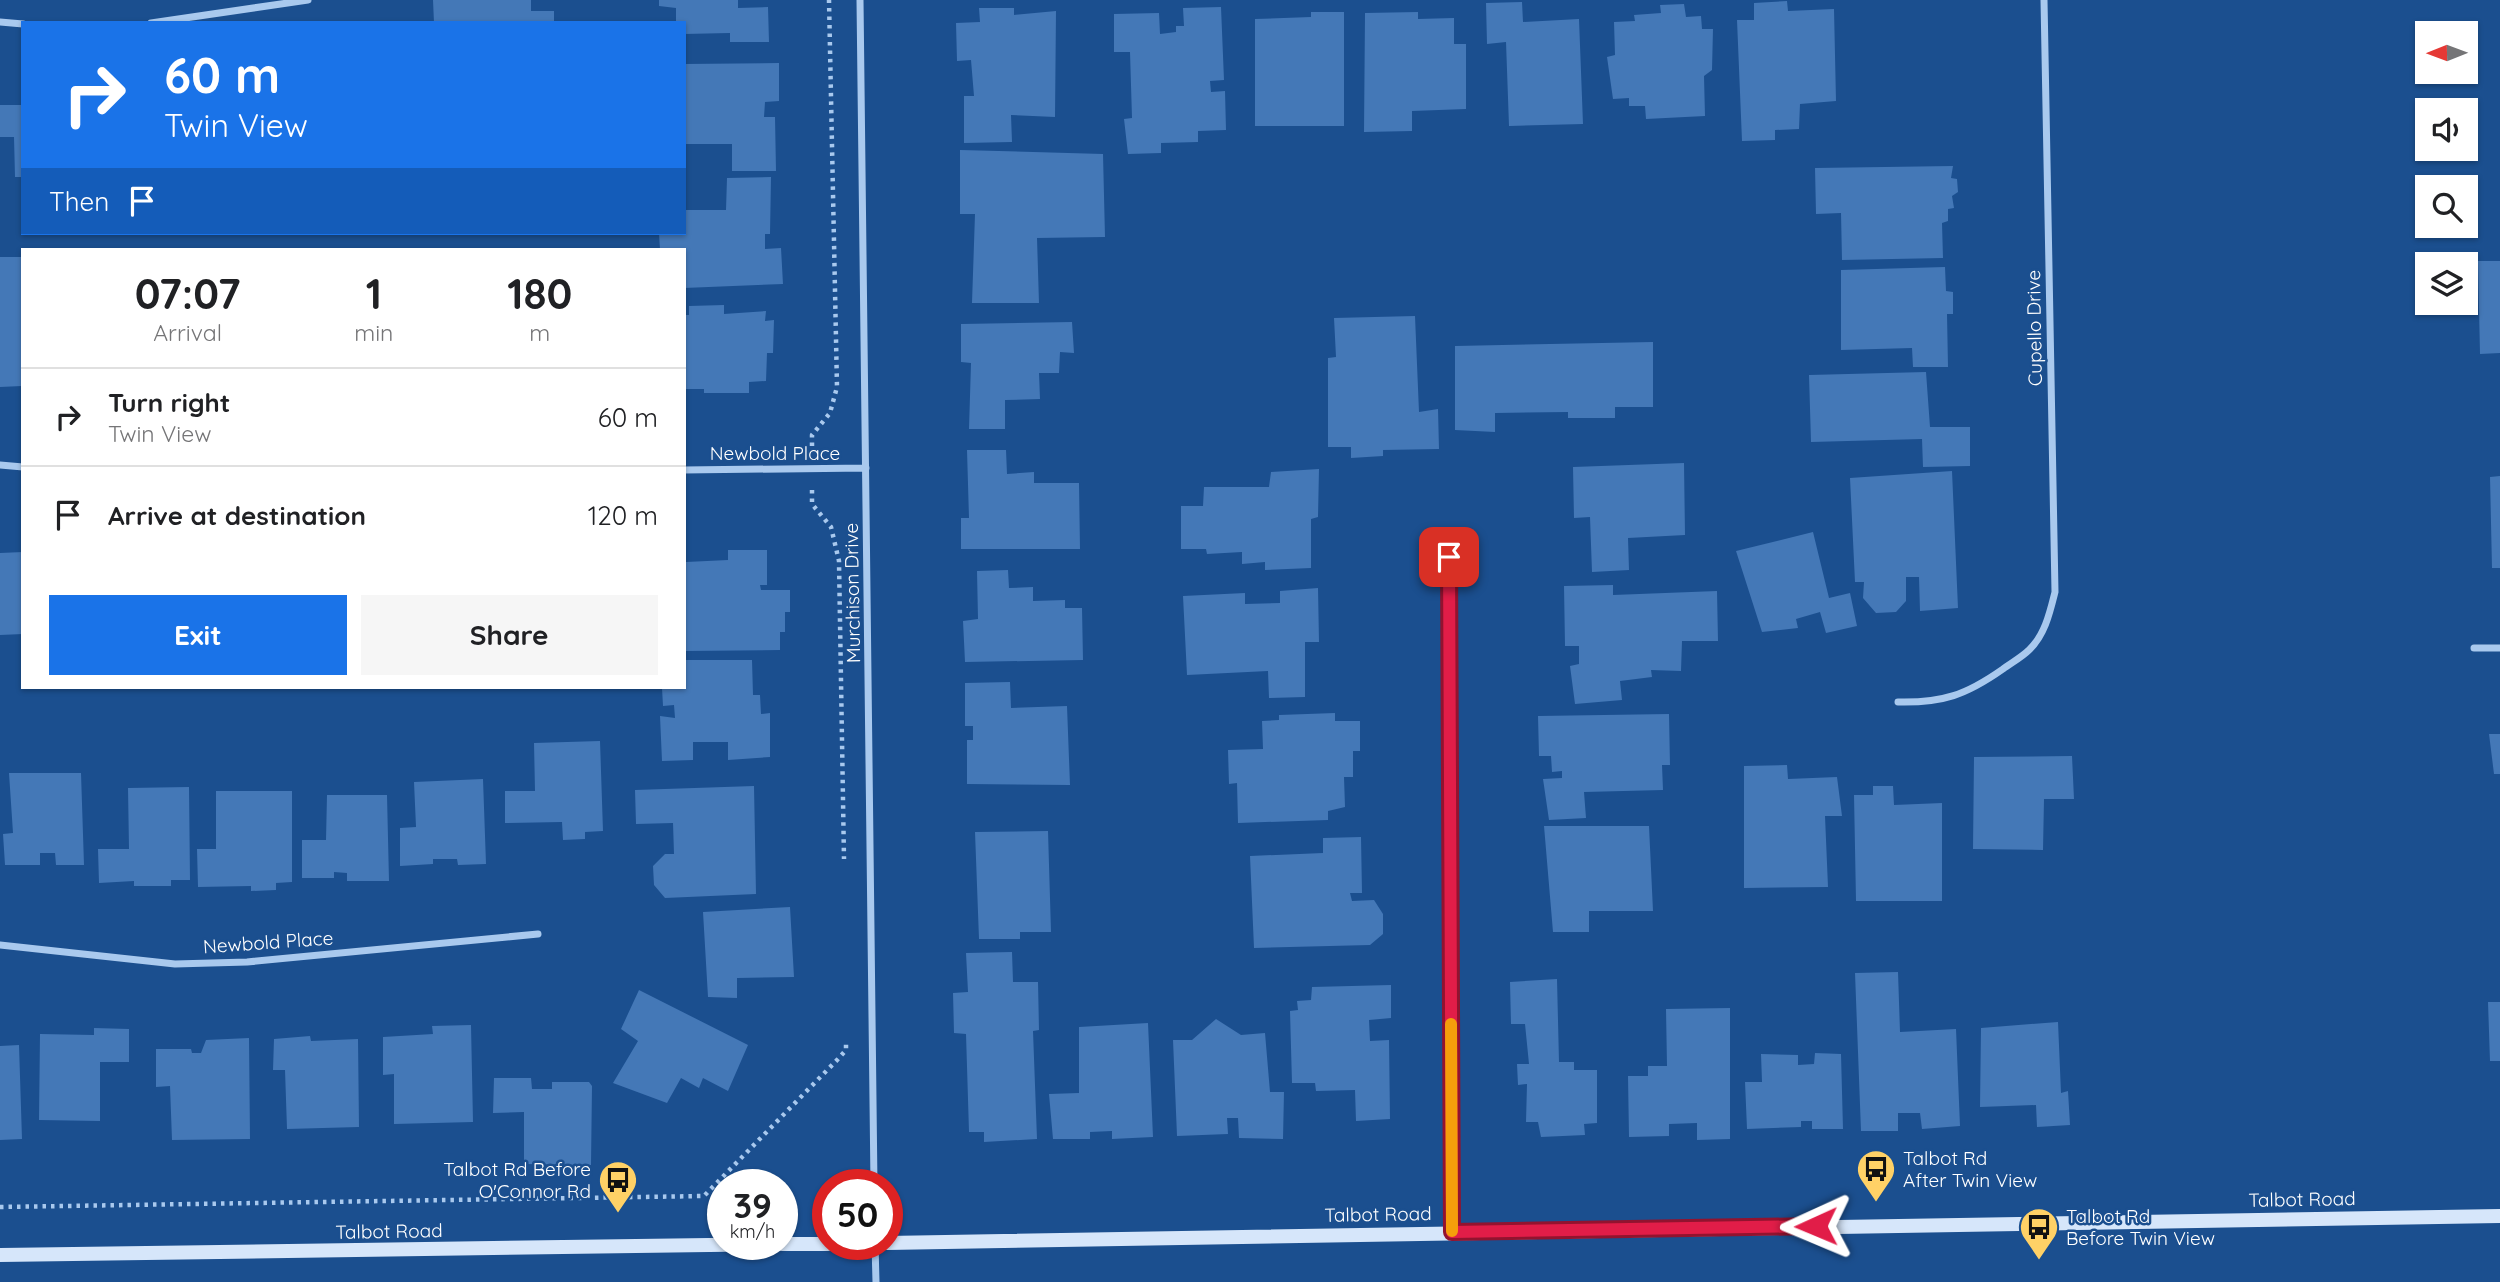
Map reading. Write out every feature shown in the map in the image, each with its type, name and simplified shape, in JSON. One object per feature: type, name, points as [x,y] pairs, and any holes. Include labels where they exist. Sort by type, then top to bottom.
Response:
[{"type":"main road","name":"Talbot Road","points":[[903,1243],[2500,1216]]},
{"type":"main road","name":"Talbot Road","points":[[0,1255],[707,1245]]},
{"type":"street","points":[[165,21],[308,0]]},
{"type":"street","name":"Murchison Drive","points":[[860,0],[874,1169]]},
{"type":"street","name":"Cupello Drive","points":[[1898,702],[1929,703],[1957,696],[2030,650],[2048,620],[2055,592],[2044,0]]},
{"type":"street","points":[[0,22],[21,24]]},
{"type":"street","points":[[0,465],[21,467]]},
{"type":"street","name":"Newbold Place","points":[[686,470],[866,468]]},
{"type":"street","points":[[1449,557],[1452,1232]]},
{"type":"street","points":[[2474,648],[2500,648]]},
{"type":"street","name":"Newbold Place","points":[[0,945],[175,964],[247,962],[538,934]]},
{"type":"street","points":[[875,1260],[876,1282]]},
{"type":"path","points":[[829,0],[836,387],[830,413],[812,435],[812,469],[813,504],[831,527],[839,561],[844,860]]},
{"type":"path","points":[[0,1207],[704,1196],[838,1059],[846,1050],[847,1037]]},
{"type":"building","points":[[433,0],[531,0],[531,11],[554,11],[554,21],[434,21]]},
{"type":"building","points":[[659,0],[738,0],[738,8],[768,7],[769,42],[730,42],[730,33],[686,34],[686,21],[676,21],[676,8],[659,6]]},
{"type":"building","points":[[1787,1],[1788,11],[1834,9],[1836,101],[1800,104],[1799,129],[1775,130],[1775,140],[1742,141],[1737,20],[1754,20],[1754,3]]},
{"type":"building","points":[[1522,2],[1523,22],[1579,19],[1583,124],[1509,126],[1506,42],[1487,44],[1486,3]]},
{"type":"building","points":[[1684,4],[1686,17],[1701,16],[1702,29],[1713,29],[1712,70],[1704,76],[1705,116],[1646,119],[1645,106],[1629,106],[1629,98],[1613,99],[1607,57],[1615,55],[1614,22],[1635,21],[1634,15],[1661,13],[1660,5]]},
{"type":"building","points":[[1221,7],[1224,80],[1210,81],[1211,92],[1225,91],[1226,130],[1198,131],[1198,142],[1161,143],[1161,153],[1128,154],[1124,119],[1132,118],[1130,52],[1114,52],[1114,14],[1159,13],[1160,34],[1176,32],[1176,26],[1184,26],[1183,8]]},
{"type":"building","points":[[979,8],[1014,8],[1014,15],[1056,11],[1055,117],[1011,115],[1012,142],[964,143],[964,96],[974,96],[971,60],[957,61],[956,23],[980,22]]},
{"type":"building","points":[[1311,12],[1344,12],[1344,126],[1255,126],[1255,19],[1311,17]]},
{"type":"building","points":[[1418,12],[1418,19],[1454,18],[1454,44],[1466,44],[1466,109],[1412,111],[1412,131],[1364,132],[1365,13]]},
{"type":"building","points":[[779,63],[779,101],[765,102],[764,117],[775,117],[776,171],[732,171],[732,144],[686,144],[686,64]]},
{"type":"building","points":[[0,105],[21,105],[21,177],[15,177],[14,137],[0,137]]},
{"type":"building","points":[[960,150],[1103,154],[1105,237],[1037,238],[1039,303],[972,303],[975,214],[960,214]]},
{"type":"building","points":[[1953,166],[1951,178],[1957,179],[1958,192],[1952,196],[1954,208],[1948,209],[1948,221],[1942,223],[1943,258],[1842,260],[1841,213],[1816,214],[1815,168]]},
{"type":"building","points":[[771,177],[770,234],[765,234],[765,249],[781,248],[783,284],[686,288],[686,248],[660,248],[659,235],[686,235],[686,210],[726,210],[727,178]]},
{"type":"building","points":[[0,257],[21,257],[21,386],[0,387]]},
{"type":"building","points":[[2478,261],[2500,261],[2500,353],[2480,354]]},
{"type":"building","points":[[1945,267],[1946,291],[1953,292],[1953,314],[1947,314],[1948,367],[1913,367],[1912,348],[1841,350],[1841,270]]},
{"type":"building","points":[[724,305],[724,314],[766,311],[765,321],[774,320],[773,353],[767,353],[766,381],[749,382],[749,393],[704,393],[704,389],[686,389],[686,315],[689,315],[689,306]]},
{"type":"building","points":[[1415,316],[1419,412],[1438,409],[1439,449],[1383,450],[1383,456],[1351,458],[1351,447],[1328,447],[1328,358],[1336,357],[1334,318]]},
{"type":"building","points":[[1072,322],[1074,353],[1060,352],[1059,373],[1039,373],[1040,399],[1005,400],[1005,429],[969,429],[971,363],[961,362],[961,324]]},
{"type":"building","points":[[1653,342],[1653,407],[1615,407],[1615,418],[1568,418],[1568,412],[1495,413],[1495,432],[1455,430],[1455,346]]},
{"type":"building","points":[[1926,372],[1930,427],[1970,427],[1970,466],[1923,467],[1922,439],[1811,442],[1809,375]]},
{"type":"building","points":[[967,450],[1006,450],[1007,474],[1034,472],[1034,483],[1079,483],[1080,549],[961,549],[961,518],[969,518]]},
{"type":"building","points":[[1684,463],[1685,535],[1628,538],[1629,570],[1592,572],[1590,517],[1574,518],[1573,467]]},
{"type":"building","points":[[1319,469],[1318,517],[1311,519],[1311,568],[1265,570],[1265,562],[1242,564],[1242,552],[1207,554],[1206,549],[1181,549],[1181,506],[1203,506],[1204,487],[1269,487],[1271,472]]},
{"type":"building","points":[[1952,471],[1958,608],[1920,611],[1919,577],[1906,577],[1906,601],[1896,612],[1876,613],[1863,598],[1864,582],[1855,582],[1850,478]]},
{"type":"building","points":[[2500,476],[2500,568],[2492,568],[2490,477]]},
{"type":"building","points":[[1813,532],[1829,598],[1850,593],[1857,626],[1826,633],[1820,612],[1796,619],[1798,628],[1762,632],[1736,551]]},
{"type":"building","points":[[728,550],[767,550],[767,585],[760,585],[761,590],[790,590],[790,612],[785,612],[785,632],[780,632],[780,650],[686,651],[686,562],[728,560]]},
{"type":"building","points":[[21,552],[21,634],[0,635],[0,553]]},
{"type":"building","points":[[1008,570],[1009,588],[1033,587],[1033,601],[1065,600],[1065,608],[1082,608],[1083,660],[965,662],[963,621],[978,619],[977,571]]},
{"type":"building","points":[[1613,585],[1613,595],[1717,591],[1718,641],[1682,641],[1681,671],[1651,670],[1652,677],[1620,681],[1622,700],[1575,704],[1570,666],[1579,664],[1579,646],[1565,646],[1564,586]]},
{"type":"building","points":[[1318,588],[1319,642],[1305,642],[1305,697],[1269,698],[1268,671],[1187,675],[1183,596],[1245,593],[1245,604],[1280,603],[1280,591]]},
{"type":"building","points":[[686,660],[752,660],[753,695],[760,695],[761,714],[770,713],[770,757],[728,760],[728,742],[693,742],[693,760],[662,761],[660,716],[675,718],[674,705],[663,706],[662,689],[686,689]]},
{"type":"building","points":[[1010,682],[1011,708],[1067,706],[1070,785],[967,784],[967,740],[973,740],[973,726],[965,726],[965,683]]},
{"type":"building","points":[[1335,713],[1335,721],[1360,721],[1360,751],[1353,751],[1353,777],[1344,777],[1345,807],[1328,811],[1328,820],[1238,823],[1237,783],[1229,784],[1228,750],[1263,749],[1262,721],[1279,720],[1279,715]]},
{"type":"building","points":[[1669,714],[1670,765],[1662,765],[1663,790],[1584,792],[1586,818],[1549,820],[1543,779],[1562,778],[1562,771],[1552,772],[1551,756],[1539,756],[1538,716]]},
{"type":"building","points":[[2489,734],[2500,734],[2500,774],[2494,774]]},
{"type":"building","points":[[600,741],[603,831],[585,832],[585,839],[563,840],[562,822],[505,823],[505,791],[535,791],[534,743]]},
{"type":"building","points":[[2072,756],[2074,799],[2044,799],[2043,850],[1973,849],[1974,757]]},
{"type":"building","points":[[1787,765],[1788,779],[1837,777],[1842,816],[1825,816],[1828,887],[1744,888],[1744,766]]},
{"type":"building","points":[[9,773],[81,773],[84,865],[56,865],[55,853],[40,853],[40,865],[5,865],[3,834],[13,833]]},
{"type":"building","points":[[483,779],[486,864],[458,865],[457,859],[433,859],[433,864],[400,866],[400,828],[416,827],[414,782]]},
{"type":"building","points":[[754,786],[756,894],[665,898],[654,885],[653,866],[665,854],[674,854],[673,823],[636,824],[635,790]]},
{"type":"building","points":[[1873,786],[1893,786],[1894,805],[1942,803],[1942,901],[1856,901],[1854,795],[1873,795]]},
{"type":"building","points":[[189,787],[190,880],[171,880],[171,886],[134,886],[134,881],[99,883],[98,849],[129,849],[128,788]]},
{"type":"building","points":[[216,791],[292,791],[292,882],[276,883],[276,890],[251,891],[251,886],[198,887],[197,849],[216,849]]},
{"type":"building","points":[[327,795],[387,795],[389,881],[347,881],[347,873],[334,872],[334,878],[302,878],[302,840],[326,840]]},
{"type":"building","points":[[1544,826],[1649,826],[1653,911],[1589,911],[1589,932],[1553,932]]},
{"type":"building","points":[[1048,831],[1051,932],[1020,932],[1020,939],[979,939],[975,832]]},
{"type":"building","points":[[1361,837],[1362,893],[1350,893],[1352,901],[1374,900],[1383,914],[1383,934],[1370,945],[1254,948],[1250,856],[1323,853],[1323,838]]},
{"type":"building","points":[[790,907],[794,977],[737,978],[737,998],[708,997],[703,912]]},
{"type":"building","points":[[1012,952],[1013,982],[1038,982],[1039,1030],[1033,1031],[1037,1139],[984,1142],[984,1132],[969,1132],[966,1034],[954,1033],[953,993],[968,992],[966,953]]},
{"type":"building","points":[[1898,972],[1900,1032],[1956,1029],[1960,1126],[1922,1129],[1920,1113],[1898,1113],[1898,1131],[1861,1131],[1855,973]]},
{"type":"building","points":[[1557,979],[1559,1062],[1574,1062],[1574,1070],[1597,1070],[1597,1123],[1584,1124],[1585,1135],[1541,1137],[1538,1122],[1526,1122],[1527,1084],[1518,1085],[1517,1064],[1529,1064],[1525,1024],[1511,1024],[1510,982]]},
{"type":"building","points":[[1391,985],[1391,1018],[1369,1020],[1370,1041],[1389,1040],[1390,1119],[1356,1121],[1355,1090],[1316,1091],[1315,1083],[1292,1083],[1290,1011],[1298,1010],[1297,1001],[1311,1000],[1312,987]]},
{"type":"building","points":[[639,990],[748,1045],[728,1091],[703,1078],[699,1088],[681,1078],[667,1103],[613,1083],[638,1041],[621,1029]]},
{"type":"building","points":[[2488,1002],[2500,1002],[2500,1061],[2490,1061]]},
{"type":"building","points":[[1730,1008],[1730,1139],[1697,1140],[1697,1123],[1669,1124],[1669,1136],[1629,1137],[1628,1076],[1648,1076],[1648,1066],[1667,1066],[1666,1009]]},
{"type":"building","points":[[1216,1019],[1241,1035],[1265,1033],[1270,1092],[1284,1092],[1283,1139],[1239,1138],[1238,1118],[1227,1118],[1228,1134],[1177,1136],[1173,1040],[1192,1040]]},
{"type":"building","points":[[2058,1022],[2061,1093],[2068,1091],[2070,1125],[2037,1127],[2036,1105],[1980,1107],[1981,1028]]},
{"type":"building","points":[[1148,1023],[1153,1137],[1112,1139],[1112,1131],[1090,1132],[1090,1139],[1053,1139],[1049,1094],[1079,1093],[1079,1027]]},
{"type":"building","points":[[471,1025],[473,1122],[394,1124],[394,1074],[383,1075],[383,1037],[433,1034],[432,1026]]},
{"type":"building","points":[[94,1028],[129,1029],[129,1062],[100,1062],[100,1121],[39,1120],[40,1034],[94,1035]]},
{"type":"building","points":[[310,1036],[311,1041],[358,1039],[359,1127],[287,1129],[285,1070],[273,1070],[274,1039]]},
{"type":"building","points":[[249,1038],[250,1139],[172,1140],[170,1086],[156,1087],[156,1049],[191,1049],[192,1053],[201,1053],[206,1040]]},
{"type":"building","points":[[19,1045],[22,1139],[0,1140],[0,1046]]},
{"type":"building","points":[[1815,1053],[1841,1054],[1843,1129],[1812,1129],[1812,1121],[1801,1121],[1801,1127],[1747,1129],[1745,1082],[1762,1082],[1761,1054],[1798,1055],[1798,1065],[1814,1064]]},
{"type":"building","points":[[494,1078],[531,1078],[532,1089],[552,1089],[552,1082],[589,1082],[592,1086],[591,1165],[524,1164],[524,1112],[493,1113]]},
{"type":"slow traffic","points":[[1451,1024],[1452,1231]]},
{"type":"place","name":"Talbot Rd After Twin View","points":[[1876,1203]]},
{"type":"place","name":"Talbot Rd Before O'Connor Rd","points":[[618,1214]]},
{"type":"place","name":"Talbot Rd Before Twin View","points":[[2039,1261]]},
{"type":"route","points":[[1449,557],[1452,1232],[1816,1226]]}]
